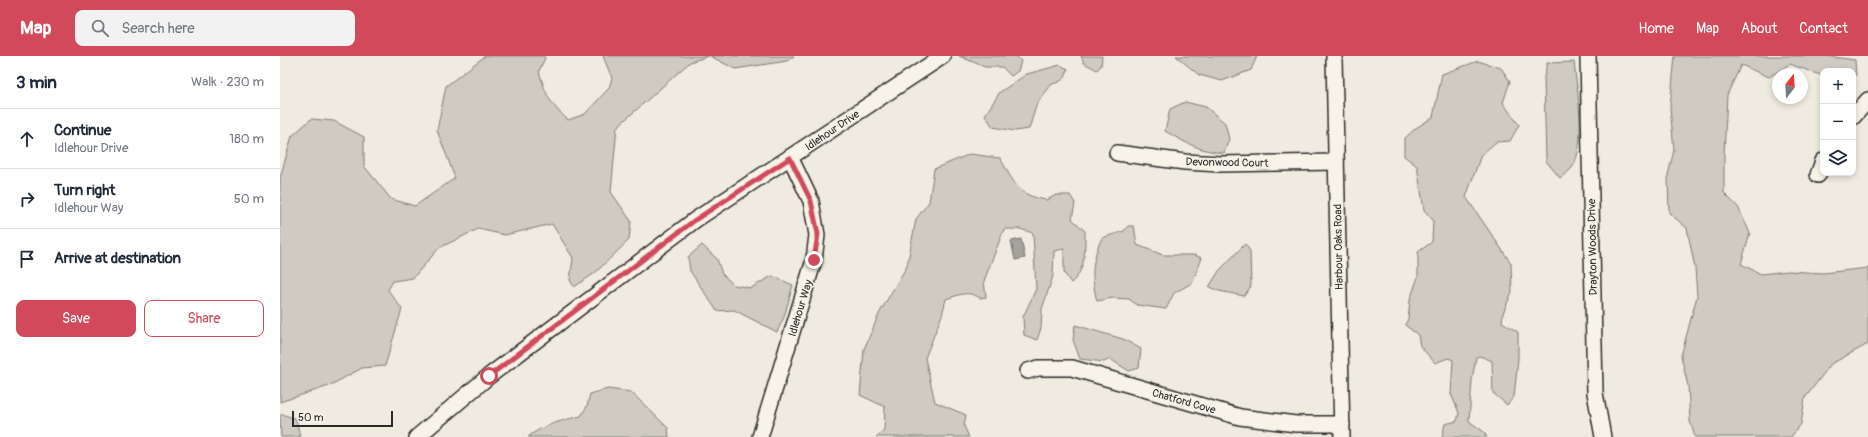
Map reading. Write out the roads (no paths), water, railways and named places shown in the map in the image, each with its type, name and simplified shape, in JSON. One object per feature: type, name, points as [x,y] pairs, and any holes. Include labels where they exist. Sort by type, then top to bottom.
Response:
[{"type":"street","name":"Idlehour Drive","points":[[417,437],[489,376],[695,220],[942,56]]},
{"type":"street","name":"Harbour Oaks Road","points":[[1334,56],[1342,430]]},
{"type":"street","name":"Drayton Woods Drive","points":[[1588,56],[1596,393],[1603,437]]},
{"type":"street","points":[[1856,114],[1868,100]]},
{"type":"street","name":"Devonwood Court","points":[[1117,153],[1185,162],[1220,164],[1336,162]]},
{"type":"street","name":"Idlehour Way","points":[[760,437],[814,260],[818,234],[811,201],[790,158]]},
{"type":"street","name":"Chatford Cove","points":[[1028,371],[1038,368],[1072,368],[1240,417],[1342,430]]}]
